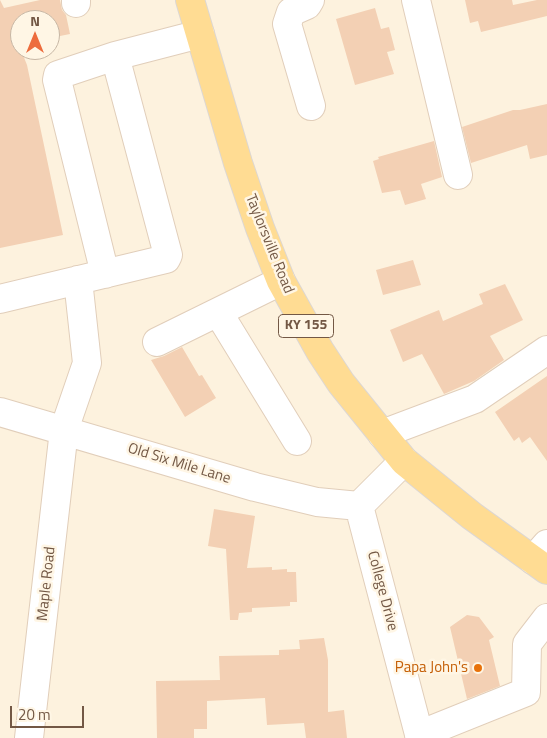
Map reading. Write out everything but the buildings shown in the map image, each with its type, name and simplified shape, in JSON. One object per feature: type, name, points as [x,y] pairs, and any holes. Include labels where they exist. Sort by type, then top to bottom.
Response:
[{"type":"main road","name":"Taylorsville Road","points":[[190,0],[238,163],[281,281],[320,351],[341,383],[404,461],[472,516],[542,558]]},
{"type":"street","points":[[310,0],[307,5],[291,12],[287,24],[311,106]]},
{"type":"street","points":[[416,0],[458,175]]},
{"type":"street","points":[[105,274],[57,80],[58,75],[115,56],[200,34]]},
{"type":"street","points":[[0,299],[163,260],[168,255],[115,56]]},
{"type":"street","name":"Maple Road","points":[[29,738],[64,430],[87,363],[78,280]]},
{"type":"street","points":[[157,342],[281,281]]},
{"type":"street","points":[[218,312],[297,442]]},
{"type":"street","points":[[382,434],[475,399],[547,350]]},
{"type":"street","name":"Old Six Mile Lane","points":[[0,412],[256,487],[317,502],[359,506]]},
{"type":"street","points":[[359,506],[404,461]]},
{"type":"street","name":"College Drive","points":[[359,506],[420,737]]},
{"type":"street","points":[[420,737],[526,692],[528,644],[547,618]]},
{"type":"place","name":"Papa John's","points":[[478,668]]}]
